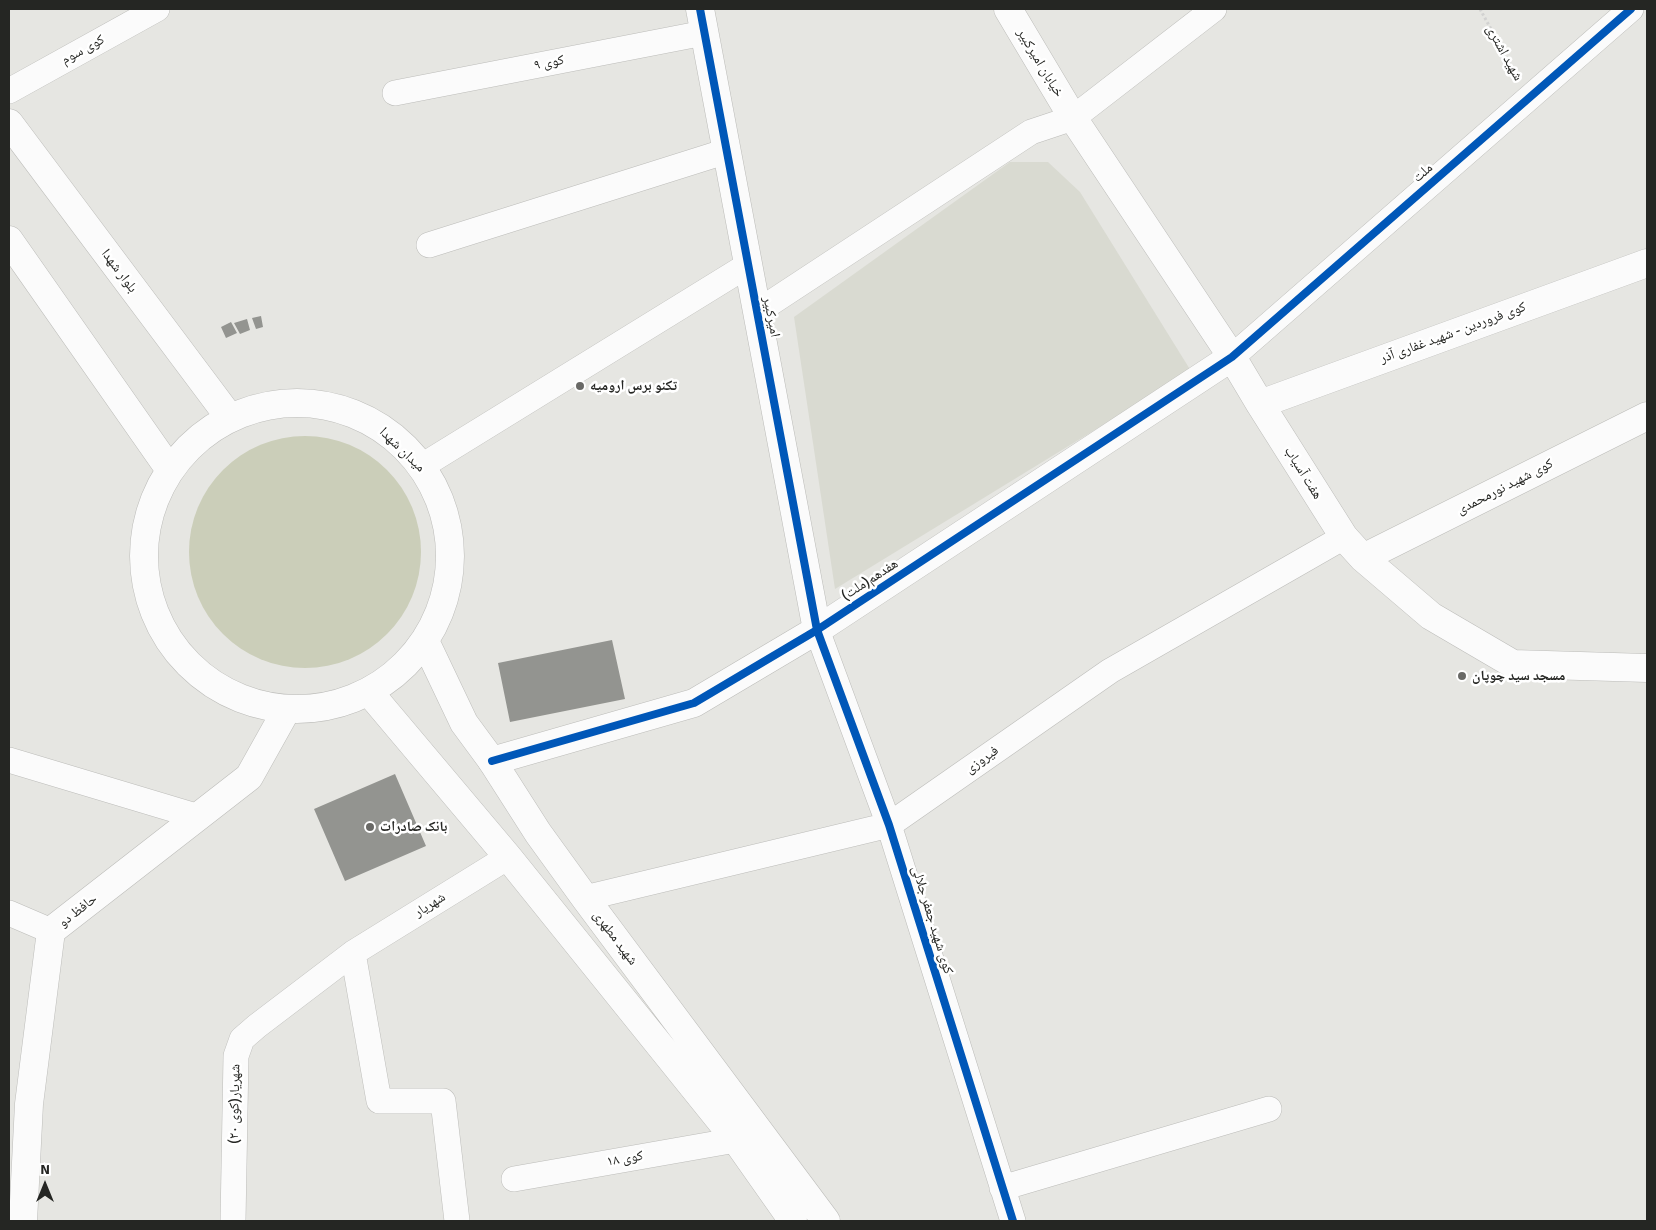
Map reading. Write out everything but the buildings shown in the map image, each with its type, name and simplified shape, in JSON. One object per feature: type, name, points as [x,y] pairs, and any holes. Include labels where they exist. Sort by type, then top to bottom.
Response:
[{"type":"street","name":"کوی سوم","points":[[9,91],[157,9]]},
{"type":"street","points":[[757,312],[1031,132],[1073,118],[1214,9]]},
{"type":"street","name":"ملت","points":[[1232,357],[1631,9]]},
{"type":"street","name":"خیابان امیرکبیر","points":[[1012,11],[1073,118]]},
{"type":"street","name":"کوی ۹","points":[[395,93],[702,21]]},
{"type":"street","name":"امیرکبیر","points":[[702,21],[818,630]]},
{"type":"street","name":"هفت آسیاب","points":[[1073,118],[1232,357],[1344,537],[1363,558],[1431,616],[1513,664],[1647,668]]},
{"type":"street","name":"بلوار شهدا","points":[[9,123],[230,418]]},
{"type":"street","points":[[429,246],[727,152]]},
{"type":"street","points":[[9,240],[170,470]]},
{"type":"street","name":"کوی فروردین - شهید غفاری آذر","points":[[1260,404],[1647,263]]},
{"type":"street","points":[[422,466],[748,266]]},
{"type":"street","name":"هفدهم(ملت)","points":[[492,761],[694,703],[818,630],[1232,357]]},
{"type":"street","name":"میدان شهدا","points":[[307,403],[347,410],[382,428],[422,466],[435,487],[448,526],[451,565],[443,605],[426,640],[410,661],[390,678],[369,692],[329,706],[287,709],[247,701],[211,683],[181,656],[159,623],[146,585],[144,545],[152,506],[170,470],[196,440],[230,418],[268,405],[307,403]]},
{"type":"street","name":"کوی شهید نورمحمدی","points":[[1363,558],[1647,416]]},
{"type":"street","name":"فیروزی","points":[[585,898],[889,825],[1110,671],[1344,537]]},
{"type":"street","name":"کوی شهید جعفر جلالی","points":[[818,630],[889,825],[1013,1221]]},
{"type":"street","name":"شهید مطهری","points":[[426,640],[464,723],[492,761],[538,833],[826,1221]]},
{"type":"street","points":[[369,692],[508,857],[736,1140],[793,1221]]},
{"type":"street","name":"حافظ دو","points":[[23,1221],[29,1104],[51,931],[200,817],[249,776],[287,709]]},
{"type":"street","points":[[9,760],[200,817]]},
{"type":"street","name":"شهریار","points":[[353,953],[508,857]]},
{"type":"street","points":[[9,913],[51,931]]},
{"type":"street","points":[[353,953],[379,1101],[443,1102],[457,1221]]},
{"type":"street","name":"شهریار(کوی ۲۰)","points":[[233,1221],[236,1056],[242,1040],[257,1026],[353,953]]},
{"type":"street","points":[[1002,1188],[1269,1109]]},
{"type":"street","name":"کوی ۱۸","points":[[514,1179],[736,1140]]},
{"type":"shaded area","points":[[1010,162],[1048,162],[1080,192],[1191,371],[835,589],[794,317]]},
{"type":"green space","points":[[305,436],[339,441],[349,445],[369,456],[387,470],[401,488],[412,508],[416,518],[421,552],[416,586],[412,596],[401,616],[387,634],[369,648],[349,659],[339,663],[305,668],[271,663],[261,659],[241,648],[223,634],[209,616],[198,596],[194,586],[189,552],[194,518],[198,508],[209,488],[223,470],[241,456],[261,445],[271,441]]},
{"type":"cycle path","points":[[700,9],[817,630],[889,825],[1013,1221]]},
{"type":"cycle path","points":[[492,761],[694,703],[817,630],[1232,357],[1631,9]]},
{"type":"place","name":"تکنو برس ارومیه","points":[[580,386]]},
{"type":"place","name":"مسجد سید چوپان","points":[[1462,676]]},
{"type":"place","name":"بانک صادرات","points":[[370,827]]}]
